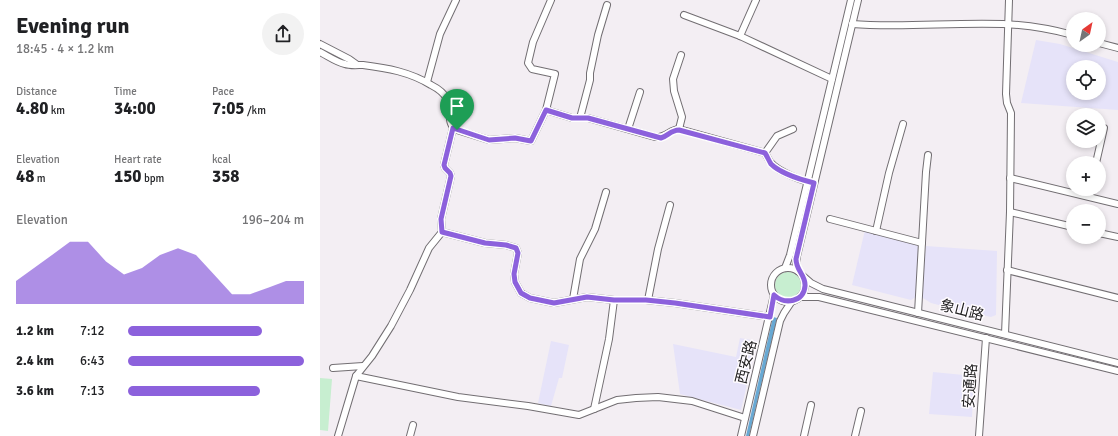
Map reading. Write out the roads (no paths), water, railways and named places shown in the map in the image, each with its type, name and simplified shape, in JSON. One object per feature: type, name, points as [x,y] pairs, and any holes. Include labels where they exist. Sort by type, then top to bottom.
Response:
[{"type":"street","points":[[427,82],[440,34],[456,0]]},
{"type":"street","points":[[320,52],[346,65],[356,64],[390,69],[427,82],[447,99],[450,124],[453,128],[489,140],[515,138],[531,141],[546,110],[555,74],[532,69],[528,63],[533,42],[551,0]]},
{"type":"street","points":[[740,36],[756,0]]},
{"type":"street","points":[[785,268],[790,255],[851,0]]},
{"type":"street","points":[[798,271],[796,259],[858,0]]},
{"type":"street","points":[[1005,334],[1010,212],[1011,113],[1007,103],[1006,94],[1009,0]]},
{"type":"street","points":[[580,118],[590,80],[590,73],[598,35],[607,5]]},
{"type":"street","points":[[684,14],[740,36],[832,79]]},
{"type":"street","points":[[852,24],[1008,24],[1066,34]]},
{"type":"street","points":[[320,44],[356,64]]},
{"type":"street","points":[[1106,45],[1118,48]]},
{"type":"street","points":[[679,130],[682,117],[674,91],[673,79],[681,55]]},
{"type":"street","points":[[628,129],[640,92]]},
{"type":"street","points":[[546,110],[572,118],[588,118],[661,138],[666,136],[672,130],[679,130],[765,153],[770,162],[779,170],[807,182],[814,183]]},
{"type":"street","points":[[876,231],[889,173],[903,124]]},
{"type":"street","points":[[338,436],[356,376],[372,356],[391,326],[410,290],[429,248],[442,232],[441,219],[451,176],[444,165],[453,128]]},
{"type":"street","points":[[765,153],[777,136],[793,129]]},
{"type":"street","points":[[918,313],[928,155]]},
{"type":"street","points":[[1010,178],[1118,204]]},
{"type":"street","points":[[573,300],[580,259],[595,229],[606,192]]},
{"type":"street","points":[[648,300],[658,249],[670,205]]},
{"type":"street","points":[[1010,212],[1066,225]]},
{"type":"street","points":[[830,219],[922,243]]},
{"type":"street","points":[[442,232],[485,243],[506,245],[516,248],[518,253],[514,278],[521,293],[530,298],[552,303],[587,297],[614,300],[648,300],[770,317]]},
{"type":"street","points":[[1106,235],[1118,238]]},
{"type":"street","points":[[785,268],[792,268],[798,271],[803,276],[805,287],[800,297],[792,301],[784,301],[774,295],[771,288],[775,273],[785,268]]},
{"type":"street","points":[[1007,270],[1118,298]]},
{"type":"street","name":"象山路","points":[[803,276],[811,283],[823,289],[1118,363]]},
{"type":"street","name":"西安路","points":[[741,436],[774,295]]},
{"type":"street","name":"象山路","points":[[800,297],[819,297],[1118,371]]},
{"type":"street","points":[[594,409],[609,339],[614,300]]},
{"type":"street","name":"西安路","points":[[753,436],[780,321],[792,301]]},
{"type":"street","name":"安通路","points":[[980,436],[986,338]]},
{"type":"street","points":[[332,368],[364,366]]},
{"type":"street","points":[[356,376],[458,397],[528,406],[579,415],[588,413],[617,400],[658,397],[692,401],[746,418]]},
{"type":"street","points":[[804,436],[811,405]]},
{"type":"street","points":[[855,436],[861,411]]},
{"type":"street","points":[[410,436],[413,425]]},
{"type":"water","points":[[773,317],[777,318],[749,436],[746,436]]},
{"type":"waterway","points":[[821,140],[827,116]]}]
